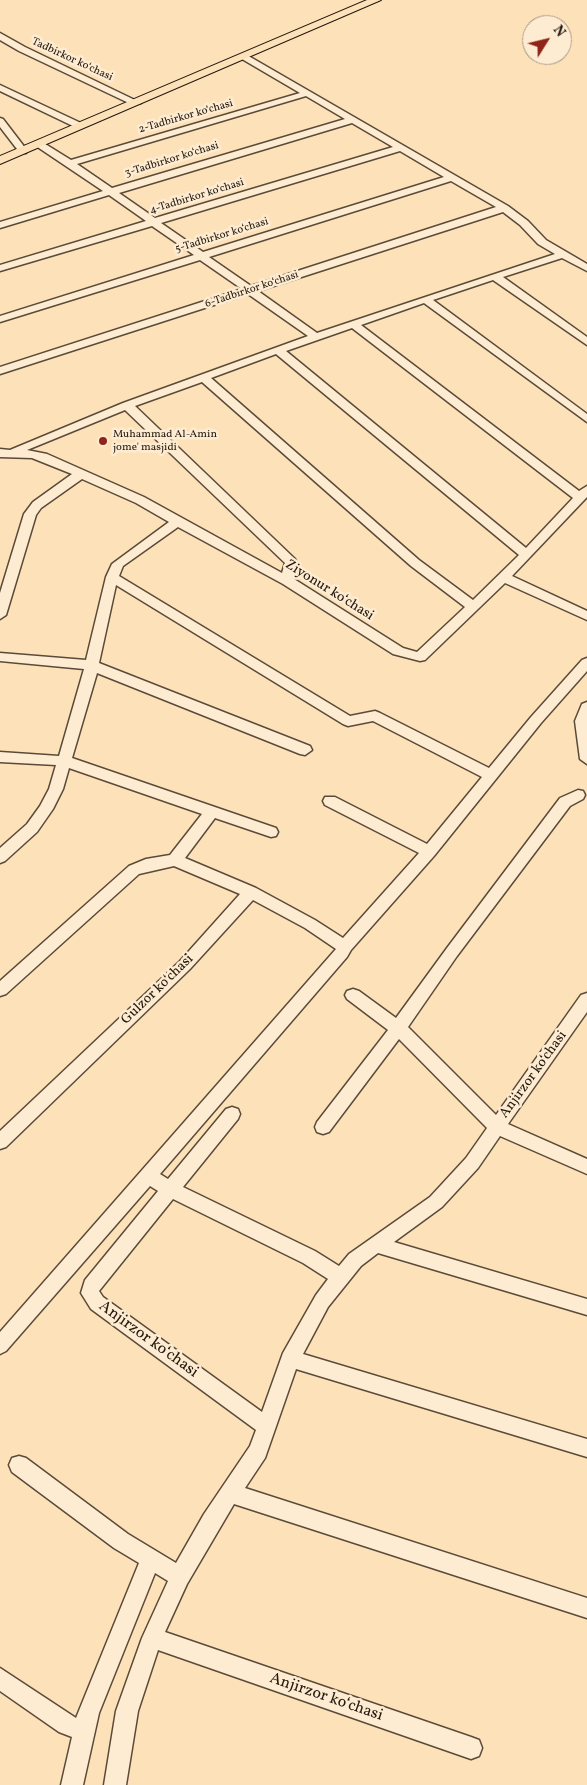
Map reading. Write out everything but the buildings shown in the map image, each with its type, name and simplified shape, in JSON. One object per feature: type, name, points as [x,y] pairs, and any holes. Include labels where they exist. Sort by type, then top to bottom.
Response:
[{"type":"main road","points":[[0,160],[376,0]]},
{"type":"street","name":"Tadbirkor koʻchasi","points":[[0,36],[30,53],[136,103]]},
{"type":"street","points":[[245,56],[504,208],[524,222],[542,242],[587,268]]},
{"type":"street","points":[[0,88],[80,126]]},
{"type":"street","name":"2-Tadbirkor koʻchasi","points":[[70,163],[308,93]]},
{"type":"street","name":"3-Tadbirkor koʻchasi","points":[[0,225],[352,120]]},
{"type":"street","points":[[0,121],[23,151]]},
{"type":"street","points":[[39,144],[70,163],[316,337]]},
{"type":"street","name":"4-Tadbirkor koʻchasi","points":[[0,268],[400,148]]},
{"type":"street","name":"5-Tadbirkor koʻchasi","points":[[0,319],[451,178]]},
{"type":"street","name":"6-Tadbirkor koʻchasi","points":[[0,371],[504,208]]},
{"type":"street","points":[[4,453],[278,350],[425,299],[564,254]]},
{"type":"street","points":[[494,276],[587,342]]},
{"type":"street","points":[[425,299],[587,419]]},
{"type":"street","points":[[353,324],[583,494]]},
{"type":"street","points":[[278,350],[527,555]]},
{"type":"street","points":[[203,378],[415,563],[474,607]]},
{"type":"street","points":[[127,406],[291,562],[287,580]]},
{"type":"street","name":"Ziyonur koʻchasi","points":[[4,453],[33,454],[140,500],[236,555],[287,580],[398,651],[420,657],[527,555],[583,494]]},
{"type":"street","points":[[0,615],[30,514],[37,505],[80,474]]},
{"type":"street","points":[[0,857],[32,828],[46,809],[56,789],[88,682],[90,665],[112,577],[118,564],[128,555],[179,521]]},
{"type":"street","points":[[112,577],[348,721],[375,716],[492,776]]},
{"type":"street","points":[[503,577],[587,616]]},
{"type":"street","points":[[0,657],[90,665],[305,750]]},
{"type":"street","points":[[0,1345],[342,953],[344,947],[429,852],[536,720],[587,663]]},
{"type":"street","points":[[587,708],[582,721],[587,759]]},
{"type":"street","points":[[0,757],[65,761],[271,832]]},
{"type":"street","points":[[323,1127],[399,1029],[452,952],[565,802],[578,795]]},
{"type":"street","points":[[330,800],[429,852]]},
{"type":"street","points":[[175,860],[212,811]]},
{"type":"street","points":[[0,990],[134,870],[146,865],[175,860],[251,892],[310,924],[344,947]]},
{"type":"street","name":"Gulzor koʻchasi","points":[[0,1142],[185,965],[251,892]]},
{"type":"street","name":"Anjirzor koʻchasi","points":[[353,995],[399,1029],[497,1127]]},
{"type":"street","name":"Anjirzor koʻchasi","points":[[115,1785],[127,1711],[152,1638],[180,1577],[230,1493],[258,1451],[290,1358],[322,1302],[355,1260],[436,1202],[472,1163],[587,999]]},
{"type":"street","name":"Anjirzor koʻchasi","points":[[232,1114],[92,1286],[92,1299],[266,1426]]},
{"type":"street","points":[[497,1127],[587,1167]]},
{"type":"street","points":[[148,1176],[170,1190],[309,1257],[340,1277]]},
{"type":"street","points":[[377,1245],[587,1307]]},
{"type":"street","points":[[290,1358],[587,1448]]},
{"type":"street","points":[[19,1465],[150,1560],[180,1577]]},
{"type":"street","points":[[230,1493],[587,1608]]},
{"type":"street","points":[[72,1785],[88,1712],[150,1560]]},
{"type":"street","name":"Anjirzor koʻchasi","points":[[152,1638],[471,1748]]},
{"type":"street","points":[[0,1678],[66,1725],[85,1731]]},
{"type":"place","name":"Muhammad Al-Amin jome' masjidi","points":[[103,441]]}]
